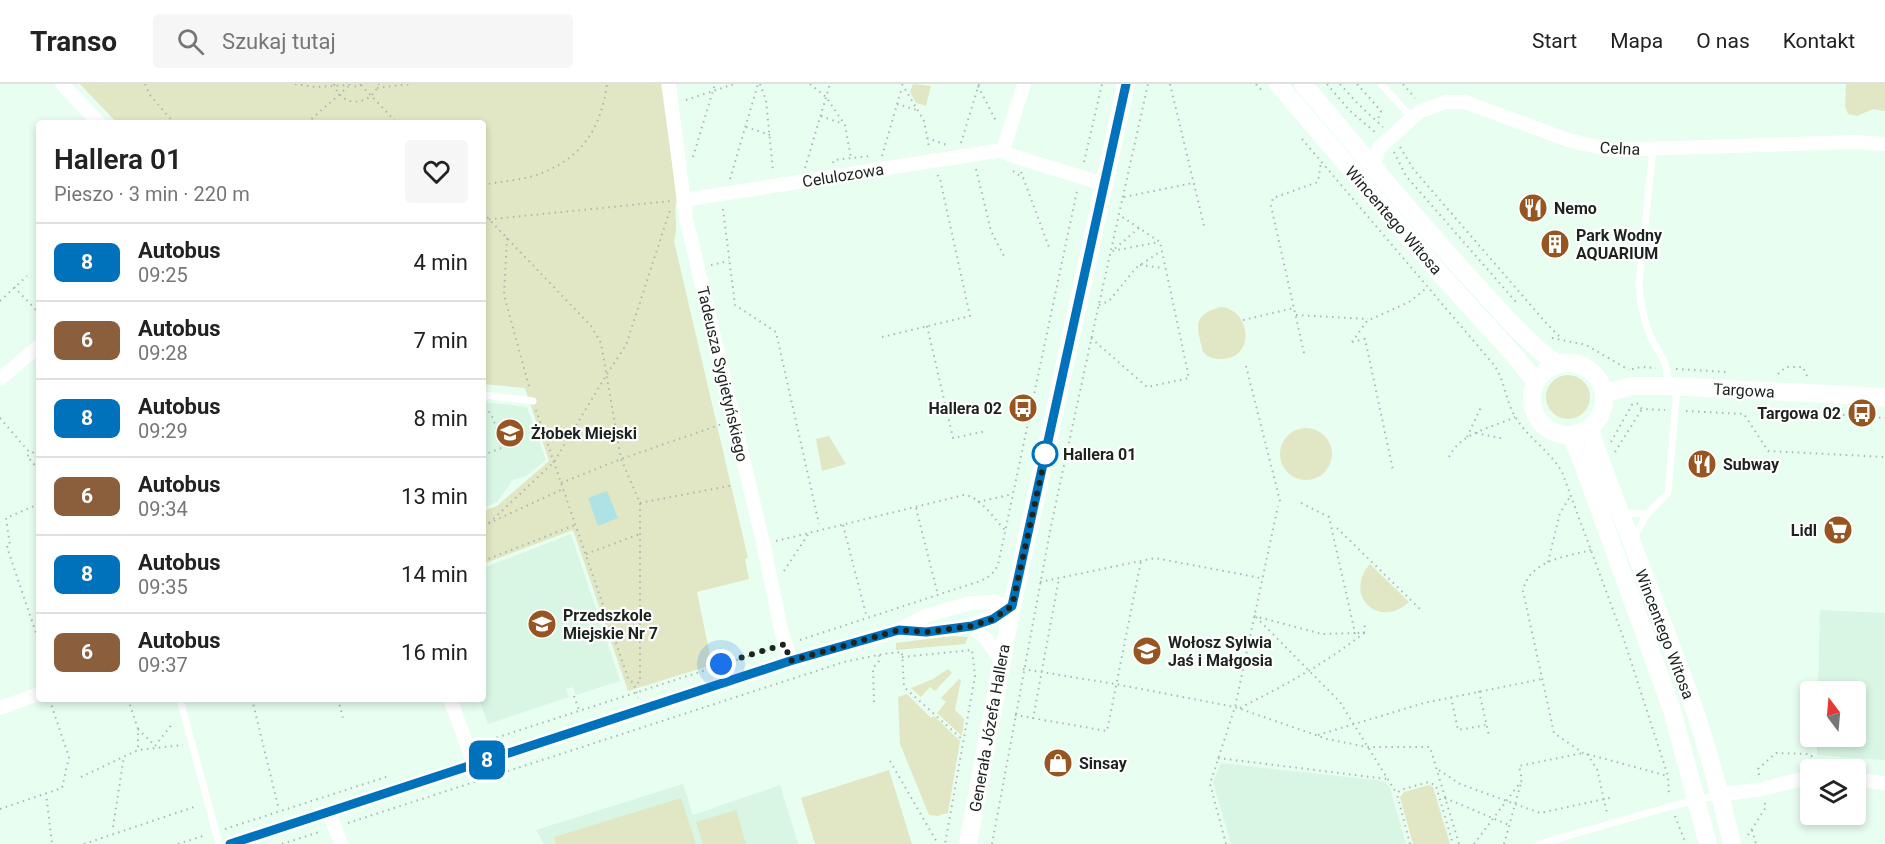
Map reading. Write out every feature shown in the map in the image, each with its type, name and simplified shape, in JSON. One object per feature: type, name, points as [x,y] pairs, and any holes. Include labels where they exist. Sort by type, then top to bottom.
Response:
[{"type":"main road","name":"Generała Józefa Hallera","points":[[968,844],[1012,606],[1126,84]]},
{"type":"main road","name":"Wincentego Witosa","points":[[1278,84],[1536,382]]},
{"type":"main road","name":"Wincentego Witosa","points":[[1303,84],[1460,267],[1530,342],[1558,364]]},
{"type":"main road","points":[[1568,362],[1587,368],[1595,375],[1604,393],[1602,412],[1591,427],[1581,433],[1570,435],[1552,432],[1537,419],[1532,400],[1536,382],[1541,374],[1558,364],[1568,362]]},
{"type":"main road","name":"Targowa","points":[[1604,393],[1633,386],[1885,397]]},
{"type":"main road","name":"Wincentego Witosa","points":[[1591,427],[1592,437],[1619,513],[1689,695],[1732,844]]},
{"type":"main road","name":"Wincentego Witosa","points":[[1570,435],[1583,464],[1672,710],[1708,844]]},
{"type":"street","points":[[62,84],[96,120]]},
{"type":"street","name":"Tadeusza Sygietyńskiego","points":[[669,84],[679,201],[686,218],[790,661]]},
{"type":"street","points":[[1024,84],[1003,150],[1010,155],[1104,184]]},
{"type":"street","name":"Celna","points":[[1385,142],[1421,111],[1446,102],[1465,102],[1591,147],[1610,150],[1854,142],[1885,144]]},
{"type":"street","points":[[1358,150],[1385,142]]},
{"type":"street","points":[[1373,167],[1385,142]]},
{"type":"street","name":"Celulozowa","points":[[679,201],[933,166],[958,153],[1003,150]]},
{"type":"street","points":[[0,380],[36,349]]},
{"type":"street","points":[[230,844],[790,661],[899,630],[925,616],[971,603],[993,602],[1012,606]]},
{"type":"street","points":[[899,630],[926,632],[972,626],[993,619],[1012,606]]},
{"type":"street","points":[[972,626],[987,640],[1001,661]]},
{"type":"street","points":[[0,708],[36,695]]},
{"type":"street","points":[[451,702],[474,764]]},
{"type":"street","points":[[1866,777],[1885,783]]},
{"type":"street","points":[[1719,795],[1762,789],[1800,780]]},
{"type":"street","points":[[329,812],[341,844]]},
{"type":"lane","points":[[1381,84],[1412,118]]},
{"type":"lane","points":[[1630,543],[1647,514],[1668,493],[1676,410],[1668,368],[1648,331],[1640,306],[1639,284],[1653,149]]},
{"type":"lane","points":[[486,395],[533,401]]},
{"type":"lane","points":[[1619,513],[1647,514]]},
{"type":"lane","points":[[181,702],[219,844]]},
{"type":"lane","points":[[1539,844],[1719,795]]},
{"type":"path","points":[[145,84],[150,94],[172,120]]},
{"type":"path","points":[[295,84],[315,87],[362,85],[394,120]]},
{"type":"path","points":[[310,120],[349,84]]},
{"type":"path","points":[[334,85],[339,94],[357,103],[372,96],[378,86],[410,84]]},
{"type":"path","points":[[486,184],[541,174],[562,163],[581,148],[599,118],[606,84]]},
{"type":"path","points":[[693,157],[716,84]]},
{"type":"path","points":[[679,102],[734,84]]},
{"type":"path","points":[[727,187],[759,84]]},
{"type":"path","points":[[759,84],[766,100],[774,180]]},
{"type":"path","points":[[810,84],[826,97],[845,124],[851,158]]},
{"type":"path","points":[[803,176],[830,84]]},
{"type":"path","points":[[882,158],[903,84]]},
{"type":"path","points":[[882,337],[970,316],[940,178],[933,166],[924,122],[903,84]]},
{"type":"path","points":[[467,745],[489,740],[938,595],[986,579],[994,573],[1006,532],[1080,177],[1102,84]]},
{"type":"path","points":[[992,844],[1040,582],[1091,338],[1148,84]]},
{"type":"path","points":[[1170,84],[1205,230]]},
{"type":"path","points":[[1256,84],[1270,101]]},
{"type":"path","points":[[1327,84],[1350,111],[1414,170],[1562,339]]},
{"type":"path","points":[[1341,84],[1377,122],[1385,142],[1398,157],[1406,176],[1518,305]]},
{"type":"path","points":[[1357,84],[1381,111],[1377,122]]},
{"type":"path","points":[[927,138],[958,153],[978,85]]},
{"type":"path","points":[[978,85],[1000,128]]},
{"type":"path","points":[[897,104],[917,110]]},
{"type":"path","points":[[821,116],[845,124]]},
{"type":"path","points":[[746,127],[770,135]]},
{"type":"path","points":[[1299,136],[1499,372],[1515,417],[1527,433],[1556,461],[1571,495],[1623,637],[1668,776],[1672,806],[1686,844]]},
{"type":"path","points":[[974,161],[991,231],[1005,258]]},
{"type":"path","points":[[1304,352],[1271,206],[1273,198],[1318,182],[1321,162]]},
{"type":"path","points":[[1019,166],[1050,250]]},
{"type":"path","points":[[729,180],[738,179]]},
{"type":"path","points":[[1124,198],[1194,183]]},
{"type":"path","points":[[486,220],[679,201],[629,339],[554,462],[489,522]]},
{"type":"path","points":[[722,201],[735,305],[776,332],[819,524]]},
{"type":"path","points":[[1091,338],[1147,387],[1189,378],[1160,242],[1120,215]]},
{"type":"path","points":[[486,216],[507,238],[598,335],[621,459],[640,503],[640,682],[634,684],[628,678],[533,401],[504,295],[507,238]]},
{"type":"path","points":[[1112,251],[1139,228]]},
{"type":"path","points":[[1112,251],[1160,242]]},
{"type":"path","points":[[1099,305],[1109,301],[1140,265],[1162,250]]},
{"type":"path","points":[[702,267],[729,261]]},
{"type":"path","points":[[1140,265],[1166,268]]},
{"type":"path","points":[[0,300],[27,276]]},
{"type":"path","points":[[14,287],[36,310]]},
{"type":"path","points":[[1393,470],[1365,339],[1352,342],[1367,321],[1409,303],[1428,287]]},
{"type":"path","points":[[1243,320],[1294,308]]},
{"type":"path","points":[[1296,315],[1371,319]]},
{"type":"path","points":[[927,326],[953,438],[986,431]]},
{"type":"path","points":[[1550,338],[1586,345],[1629,370],[1630,374]]},
{"type":"path","points":[[1226,844],[1209,784],[1235,707],[1280,506],[1246,366]]},
{"type":"path","points":[[1642,408],[1613,454],[1611,443],[1634,401],[1642,408],[1744,414],[1768,451],[1885,457]]},
{"type":"path","points":[[1467,436],[1482,405]]},
{"type":"path","points":[[486,409],[491,414],[504,447],[486,454]]},
{"type":"path","points":[[1843,416],[1885,418]]},
{"type":"path","points":[[1449,457],[1453,448],[1467,436],[1515,417]]},
{"type":"path","points":[[0,418],[30,453]]},
{"type":"path","points":[[561,483],[621,459],[734,420]]},
{"type":"path","points":[[1476,433],[1505,440]]},
{"type":"path","points":[[36,450],[27,456],[36,466]]},
{"type":"path","points":[[640,503],[748,483]]},
{"type":"path","points":[[486,524],[563,489]]},
{"type":"path","points":[[978,502],[1013,494]]},
{"type":"path","points":[[772,543],[964,495],[969,495],[978,502],[1006,532]]},
{"type":"path","points":[[1548,562],[1560,513],[1571,495]]},
{"type":"path","points":[[1297,501],[1329,517],[1355,633]]},
{"type":"path","points":[[36,505],[6,518],[10,546],[7,547],[36,633]]},
{"type":"path","points":[[915,507],[938,595]]},
{"type":"path","points":[[843,524],[867,618]]},
{"type":"path","points":[[486,560],[576,525]]},
{"type":"path","points":[[1337,528],[1424,612]]},
{"type":"path","points":[[784,571],[809,533]]},
{"type":"path","points":[[586,554],[640,534]]},
{"type":"path","points":[[1591,550],[1548,562],[1530,573],[1522,591],[1554,733],[1585,753],[1668,776]]},
{"type":"path","points":[[1040,582],[1155,558],[1262,579]]},
{"type":"path","points":[[1015,715],[1107,731],[1141,561]]},
{"type":"path","points":[[1033,719],[1059,578]]},
{"type":"path","points":[[1254,616],[1322,634],[1364,633]]},
{"type":"path","points":[[1254,616],[1340,702],[1397,794],[1410,844]]},
{"type":"path","points":[[1240,708],[1310,672],[1335,656],[1364,633],[1365,624]]},
{"type":"path","points":[[902,657],[972,650],[975,676],[945,844]]},
{"type":"path","points":[[282,844],[844,662],[879,654],[902,652],[904,687],[963,741]]},
{"type":"path","points":[[874,702],[873,668],[880,660],[879,654]]},
{"type":"path","points":[[1023,669],[1240,708],[1327,740],[1367,747],[1430,747],[1459,844]]},
{"type":"path","points":[[1318,735],[1424,703],[1542,679]]},
{"type":"path","points":[[1479,692],[1489,736]]},
{"type":"path","points":[[574,696],[579,710]]},
{"type":"path","points":[[1451,697],[1458,730],[1486,725]]},
{"type":"path","points":[[0,809],[62,788],[69,757],[51,702]]},
{"type":"path","points":[[129,702],[138,729],[138,750]]},
{"type":"path","points":[[253,702],[280,811]]},
{"type":"path","points":[[340,702],[344,722]]},
{"type":"path","points":[[155,747],[172,724]]},
{"type":"path","points":[[138,729],[155,747]]},
{"type":"path","points":[[81,777],[138,750],[192,745]]},
{"type":"path","points":[[1504,844],[1522,780],[1519,766],[1585,753]]},
{"type":"path","points":[[1585,753],[1597,769],[1610,825]]},
{"type":"path","points":[[1810,754],[1815,759]]},
{"type":"path","points":[[113,827],[124,756]]},
{"type":"path","points":[[1218,759],[1386,779]]},
{"type":"path","points":[[890,761],[938,844]]},
{"type":"path","points":[[1437,769],[1460,784],[1515,802],[1540,813],[1614,797]]},
{"type":"path","points":[[178,844],[391,776]]},
{"type":"path","points":[[1474,844],[1522,780]]},
{"type":"path","points":[[1397,794],[1400,790],[1429,782],[1435,784],[1453,844]]},
{"type":"path","points":[[46,793],[52,844]]},
{"type":"path","points":[[1445,798],[1509,825]]},
{"type":"path","points":[[84,844],[193,806],[200,807],[202,811]]},
{"type":"path","points":[[1752,830],[1756,844]]},
{"type":"shaded area","points":[[80,84],[661,84],[677,198],[674,241],[748,558],[745,559],[749,579],[697,592],[712,665],[628,691],[573,530],[486,563],[486,510],[497,506],[549,461],[525,388],[486,384],[486,120],[114,120]]},
{"type":"shaded area","points":[[913,84],[931,86],[926,106],[916,103],[910,92]]},
{"type":"shaded area","points":[[1846,84],[1885,84],[1885,111],[1873,109],[1857,116],[1848,114],[1845,106]]},
{"type":"shaded area","points":[[1220,307],[1238,316],[1246,334],[1240,351],[1232,357],[1215,359],[1203,352],[1198,324],[1204,314]]},
{"type":"shaded area","points":[[1568,375],[1577,376],[1584,381],[1589,388],[1589,406],[1584,413],[1577,418],[1568,419],[1559,418],[1552,413],[1547,406],[1546,397],[1547,388],[1552,381],[1559,376]]},
{"type":"shaded area","name":"Żłobek Miejski","points":[[486,402],[527,407],[546,460],[526,476],[513,480],[497,502],[486,507]]},
{"type":"shaded area","points":[[1301,428],[1311,428],[1325,435],[1332,454],[1325,473],[1311,480],[1301,480],[1291,476],[1284,469],[1280,459],[1280,449],[1284,439],[1291,432]]},
{"type":"shaded area","points":[[829,436],[846,464],[822,471],[816,439]]},
{"type":"shaded area","name":"Przedszkole Miejskie Nr 7","points":[[571,534],[620,681],[576,695],[573,687],[566,689],[569,697],[488,724],[480,702],[486,702],[486,567]]},
{"type":"shaded area","points":[[1370,564],[1409,602],[1397,610],[1386,612],[1368,605],[1362,597],[1360,587]]},
{"type":"shaded area","points":[[1820,610],[1885,613],[1885,760],[1817,755],[1817,747],[1866,747],[1866,681],[1818,681]]},
{"type":"shaded area","points":[[951,636],[968,637],[965,644],[896,650],[896,643]]},
{"type":"shaded area","points":[[948,669],[952,673],[935,691],[930,687],[921,697],[911,688],[933,679]]},
{"type":"shaded area","points":[[959,679],[961,680],[955,710],[964,719],[962,736],[937,713],[946,702],[941,698]]},
{"type":"shaded area","points":[[907,694],[931,718],[934,716],[960,741],[948,813],[937,816],[929,815],[900,744],[898,697]]},
{"type":"shaded area","points":[[1221,763],[1384,781],[1390,788],[1406,844],[1231,844],[1213,782]]},
{"type":"shaded area","points":[[889,770],[912,844],[815,844],[801,798]]},
{"type":"shaded area","points":[[683,784],[693,815],[780,785],[798,844],[544,844],[536,830]]},
{"type":"shaded area","points":[[1429,785],[1433,787],[1450,844],[1413,844],[1400,797],[1404,792]]},
{"type":"shaded area","points":[[681,798],[696,844],[556,844],[554,837]]},
{"type":"shaded area","points":[[736,810],[746,844],[703,844],[696,822]]},
{"type":"water","points":[[607,491],[618,518],[598,526],[588,498]]},
{"type":"bus line","name":"8","points":[[230,844],[790,661],[899,630],[926,632],[972,626],[993,619],[1012,606],[1126,84]]},
{"type":"place","name":"Nemo","points":[[1533,208]]},
{"type":"place","name":"Park Wodny AQUARIUM","points":[[1555,244]]},
{"type":"place","name":"Hallera 02","points":[[1023,408]]},
{"type":"place","name":"Targowa 02","points":[[1862,413]]},
{"type":"place","name":"Żłobek Miejski","points":[[510,433]]},
{"type":"place","name":"Hallera 01","points":[[1045,454]]},
{"type":"place","name":"Subway","points":[[1702,464]]},
{"type":"place","name":"Lidl","points":[[1838,530]]},
{"type":"place","name":"Przedszkole Miejskie Nr 7","points":[[542,624]]},
{"type":"place","name":"Wołosz Sylwia Jaś i Małgosia","points":[[1147,651]]},
{"type":"place","name":"Sinsay","points":[[1058,763]]},
{"type":"route","points":[[721,664],[785,644],[790,661],[899,630],[926,632],[972,626],[993,619],[1012,606],[1045,454]]}]
